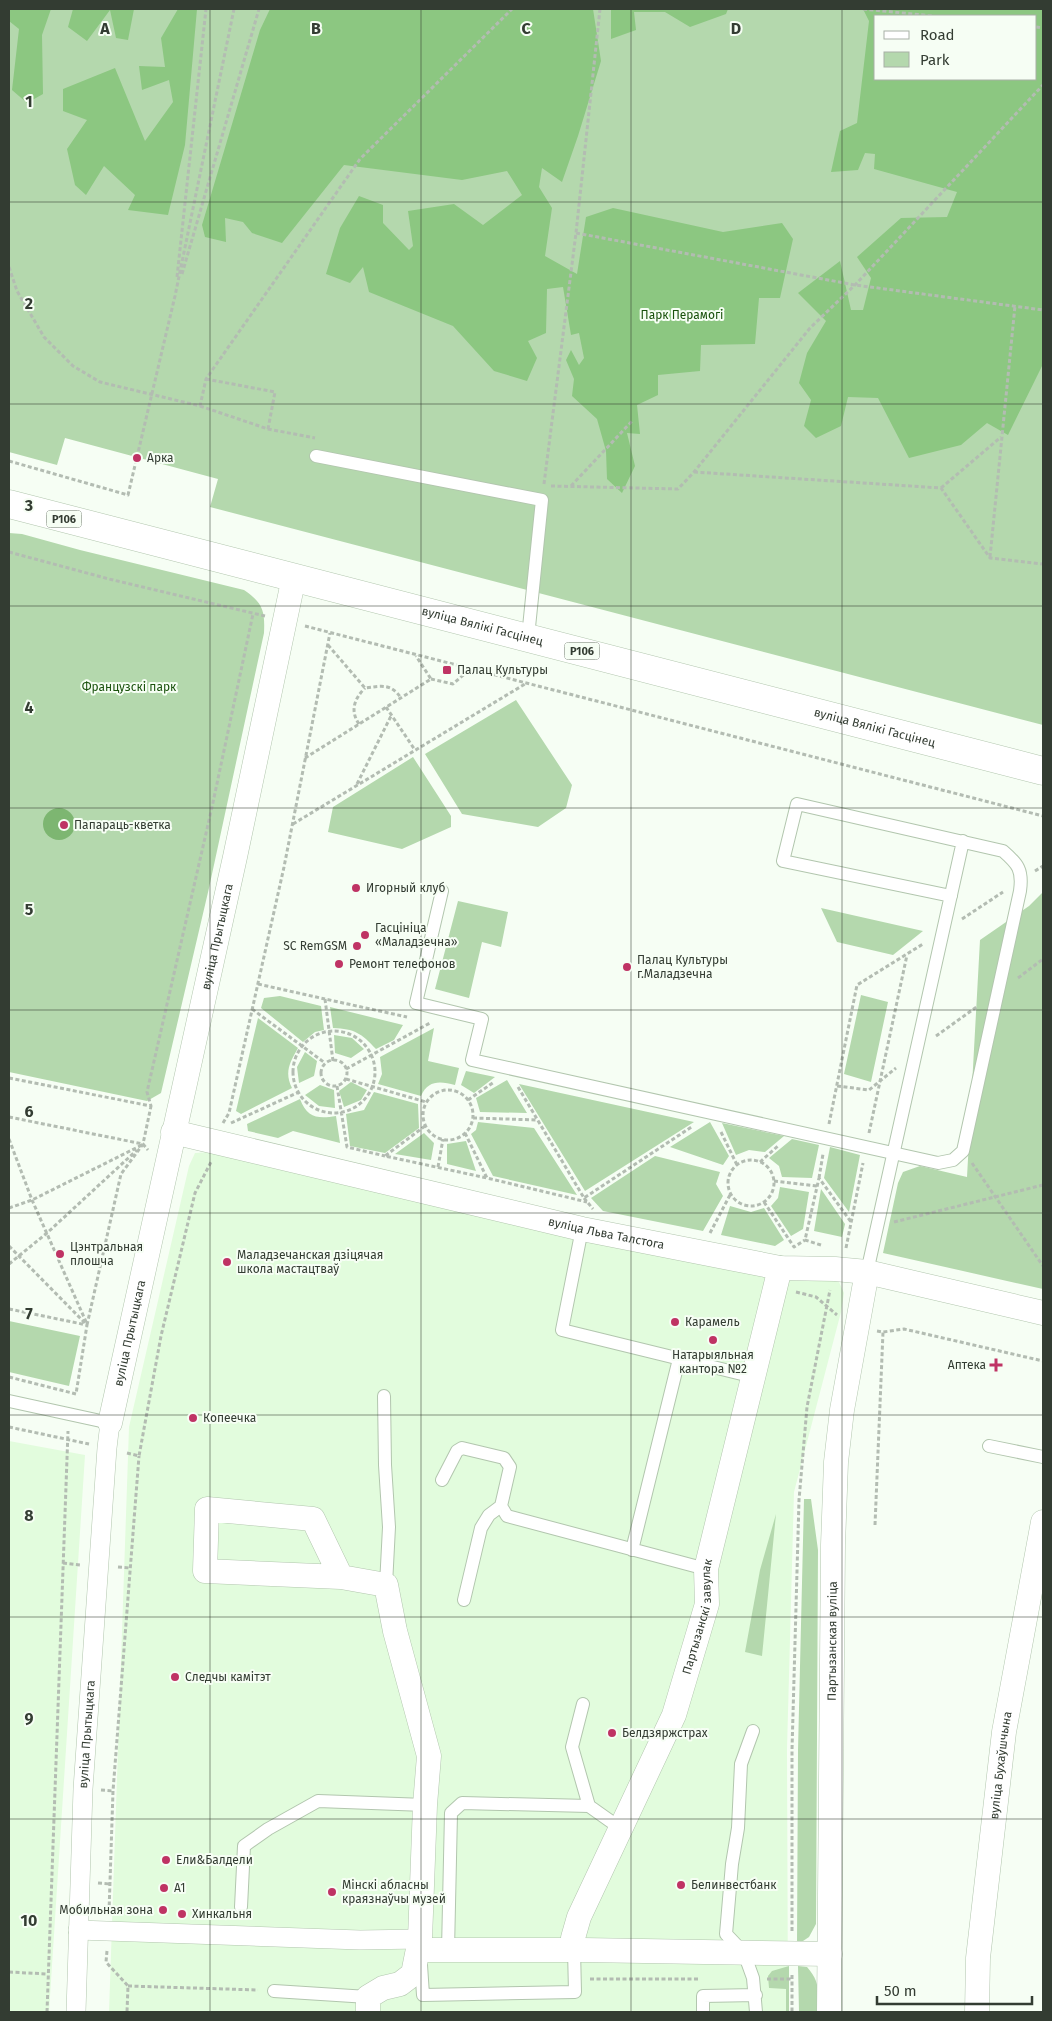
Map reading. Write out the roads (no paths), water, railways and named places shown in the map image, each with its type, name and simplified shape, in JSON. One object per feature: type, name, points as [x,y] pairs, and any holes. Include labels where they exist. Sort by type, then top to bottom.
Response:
[{"type":"main road","name":"вуліца Вялікі Гасцінец","points":[[9,504],[1043,771]]},
{"type":"street","name":"вуліца Прытыцкага","points":[[76,2012],[83,1789],[110,1422],[235,857],[294,577]]},
{"type":"street","name":"вуліца Льва Талстога","points":[[174,1132],[589,1220],[778,1278],[840,1260],[867,1272],[1043,1313]]},
{"type":"street","name":"Партызанская вуліца","points":[[829,2012],[833,1545],[836,1462],[842,1410],[867,1272]]},
{"type":"street","name":"Партызанскі завулак","points":[[574,1950],[573,1938],[579,1917],[674,1715],[707,1604],[706,1569],[778,1278]]},
{"type":"street","points":[[341,1577],[313,1519],[207,1510],[205,1571],[341,1577],[386,1585],[395,1631],[429,1756],[425,1805],[420,1944],[413,1974],[400,1984],[384,1988],[368,2005]]},
{"type":"street","name":"вуліца Бухаўшчына","points":[[977,2012],[978,1958],[1004,1732],[1043,1522]]},
{"type":"street","points":[[78,1930],[360,1940],[420,1944],[448,1950],[830,1954]]},
{"type":"lane","points":[[316,456],[542,500],[528,637]]},
{"type":"lane","points":[[442,890],[416,1003],[482,1019],[472,1060],[938,1163],[953,1160],[963,1150],[999,992],[1021,880],[1017,862],[1004,851],[796,804],[783,861],[951,896]]},
{"type":"lane","points":[[867,1272],[963,842]]},
{"type":"lane","points":[[589,1220],[562,1330],[754,1377]]},
{"type":"lane","points":[[632,1550],[679,1359]]},
{"type":"lane","points":[[384,1396],[385,1465],[389,1527],[386,1585]]},
{"type":"lane","points":[[9,1401],[110,1422]]},
{"type":"lane","points":[[989,1446],[1043,1457]]},
{"type":"lane","points":[[442,1480],[457,1451],[462,1448],[504,1458],[510,1467],[501,1506],[489,1515],[481,1528],[464,1600]]},
{"type":"lane","points":[[501,1506],[507,1516],[706,1569]]},
{"type":"lane","points":[[583,1704],[572,1747],[589,1806]]},
{"type":"lane","points":[[753,1731],[741,1764],[738,1828],[732,1864],[726,1934],[744,1953],[753,1978],[756,2012]]},
{"type":"lane","points":[[240,1908],[244,1846],[268,1829],[318,1801],[425,1805]]},
{"type":"lane","points":[[448,1950],[451,1814],[462,1803],[589,1806],[620,1828]]},
{"type":"lane","points":[[420,1944],[423,1995],[575,1992],[574,1950]]},
{"type":"lane","points":[[274,1991],[368,2005]]},
{"type":"lane","points":[[703,2012],[703,1996],[756,1995]]},
{"type":"place","name":"Арка","points":[[137,458]]},
{"type":"place","name":"Палац Культуры","points":[[447,670]]},
{"type":"place","name":"Папараць-кветка","points":[[64,825]]},
{"type":"place","name":"Игорный клуб","points":[[356,888]]},
{"type":"place","name":"Гасцініца «Маладзечна»","points":[[365,935]]},
{"type":"place","name":"SC RemGSM","points":[[357,946]]},
{"type":"place","name":"Ремонт телефонов","points":[[339,964]]},
{"type":"place","name":"Палац Культуры г.Маладзечна","points":[[627,967]]},
{"type":"place","name":"Цэнтральная плошча","points":[[60,1254]]},
{"type":"place","name":"Маладзечанская дзіцячая школа мастацтваў","points":[[227,1262]]},
{"type":"place","name":"Карамель","points":[[675,1322]]},
{"type":"place","name":"Натарыяльная кантора №2","points":[[713,1340]]},
{"type":"place","name":"Аптека","points":[[996,1365]]},
{"type":"place","name":"Копеечка","points":[[193,1418]]},
{"type":"place","name":"Следчы камітэт","points":[[175,1677]]},
{"type":"place","name":"Белдзяржстрах","points":[[612,1733]]},
{"type":"place","name":"Ели&Балдели","points":[[166,1860]]},
{"type":"place","name":"Белинвестбанк","points":[[681,1885]]},
{"type":"place","name":"A1","points":[[164,1888]]},
{"type":"place","name":"Мінскі абласны краязнаўчы музей","points":[[332,1892]]},
{"type":"place","name":"Мобильная зона","points":[[163,1910]]},
{"type":"place","name":"Хинкальня","points":[[182,1914]]},
{"type":"park label","name":"Парк Перамогі","points":[[682,315]]},
{"type":"park label","name":"Французскі парк","points":[[129,687]]}]
